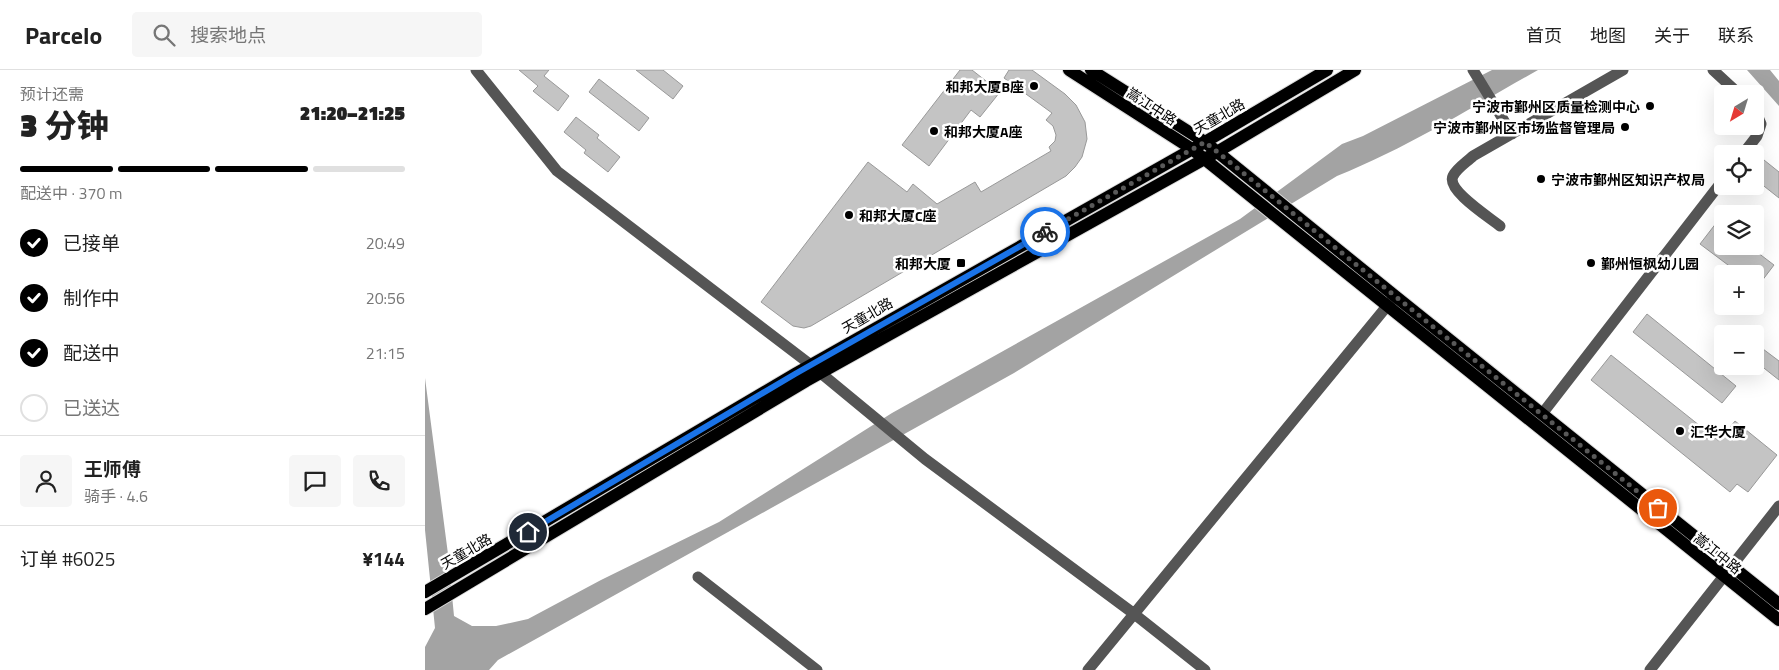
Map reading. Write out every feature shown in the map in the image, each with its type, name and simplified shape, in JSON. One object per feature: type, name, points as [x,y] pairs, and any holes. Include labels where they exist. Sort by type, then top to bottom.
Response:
[{"type":"main road","name":"嵩江中路","points":[[1069,70],[1192,149],[1542,414],[1727,571],[1779,620]]},
{"type":"main road","name":"嵩江中路","points":[[1091,70],[1205,142],[1317,232],[1391,301],[1727,571],[1779,604]]},
{"type":"main road","name":"天童北路","points":[[425,609],[686,446],[1327,70]]},
{"type":"main road","points":[[815,369],[1205,159],[1355,70]]},
{"type":"main road","name":"天童北路","points":[[425,592],[806,381],[815,369]]},
{"type":"street","points":[[476,70],[557,171],[815,369],[925,459],[1205,670]]},
{"type":"street","points":[[1473,70],[1512,134]]},
{"type":"street","points":[[1500,226],[1458,193],[1453,184],[1453,176],[1473,156],[1623,70]]},
{"type":"street","points":[[1713,70],[1729,85]]},
{"type":"street","points":[[1542,414],[1714,192]]},
{"type":"street","points":[[1088,670],[1391,301]]},
{"type":"street","points":[[1650,670],[1779,506]]},
{"type":"street","points":[[698,577],[817,670]]},
{"type":"shaded area","points":[[1492,70],[1538,70],[1414,140],[1337,176],[1014,373],[498,660],[489,670],[425,670],[425,647],[435,628],[425,530],[425,378],[448,554],[454,616],[472,626],[496,626],[528,619],[601,580],[719,522],[892,413],[1240,219],[1342,144],[1363,136]]},
{"type":"shaded area","points":[[1747,70],[1770,70],[1779,81],[1779,106],[1764,89],[1764,85],[1760,85]]},
{"type":"building","points":[[519,70],[549,70],[544,76],[569,96],[558,111],[533,91],[538,86]]},
{"type":"building","points":[[636,70],[663,70],[683,86],[673,99]]},
{"type":"building","name":"和邦大厦A座","points":[[960,70],[972,70],[1000,92],[980,117],[971,110],[929,166],[902,145]]},
{"type":"building","points":[[1009,70],[1032,70],[1065,94],[1076,105],[1085,122],[1087,139],[1082,157],[1066,176],[811,326],[804,328],[793,326],[761,302],[868,162],[907,192],[913,184],[937,204],[975,182],[981,192],[1051,151],[1049,147],[1055,141],[1056,135],[1053,126],[1046,120],[1052,113],[1004,78]]},
{"type":"building","points":[[599,79],[649,118],[639,131],[589,92]]},
{"type":"building","points":[[576,117],[599,135],[597,138],[620,157],[608,172],[584,153],[586,150],[564,132]]},
{"type":"building","points":[[1764,160],[1779,172],[1779,198],[1764,186]]},
{"type":"building","points":[[1714,226],[1714,254],[1700,244]]},
{"type":"building","points":[[1715,255],[1761,255],[1774,265],[1764,278],[1764,265],[1728,265]]},
{"type":"building","points":[[1647,314],[1714,368],[1714,375],[1722,375],[1736,386],[1722,403],[1633,332]]},
{"type":"building","points":[[1764,350],[1779,361],[1779,380],[1764,368]]},
{"type":"building","name":"汇华大厦","points":[[1611,355],[1719,441],[1735,421],[1777,455],[1748,492],[1737,484],[1730,492],[1591,380]]},
{"type":"way so far","points":[[1045,232],[1205,142],[1658,508]]},
{"type":"place","name":"和邦大厦B座","points":[[1034,86]]},
{"type":"place","name":"宁波市鄞州区质量检测中心","points":[[1650,106]]},
{"type":"place","name":"宁波市鄞州区市场监督管理局","points":[[1625,127]]},
{"type":"place","name":"和邦大厦A座","points":[[934,131]]},
{"type":"place","name":"宁波市鄞州区知识产权局","points":[[1541,179]]},
{"type":"place","name":"和邦大厦C座","points":[[849,215]]},
{"type":"place","name":"和邦大厦","points":[[961,263]]},
{"type":"place","name":"鄞州恒枫幼儿园","points":[[1591,263]]},
{"type":"place","name":"汇华大厦","points":[[1680,431]]},
{"type":"route","points":[[528,532],[795,374],[1045,232]]}]
